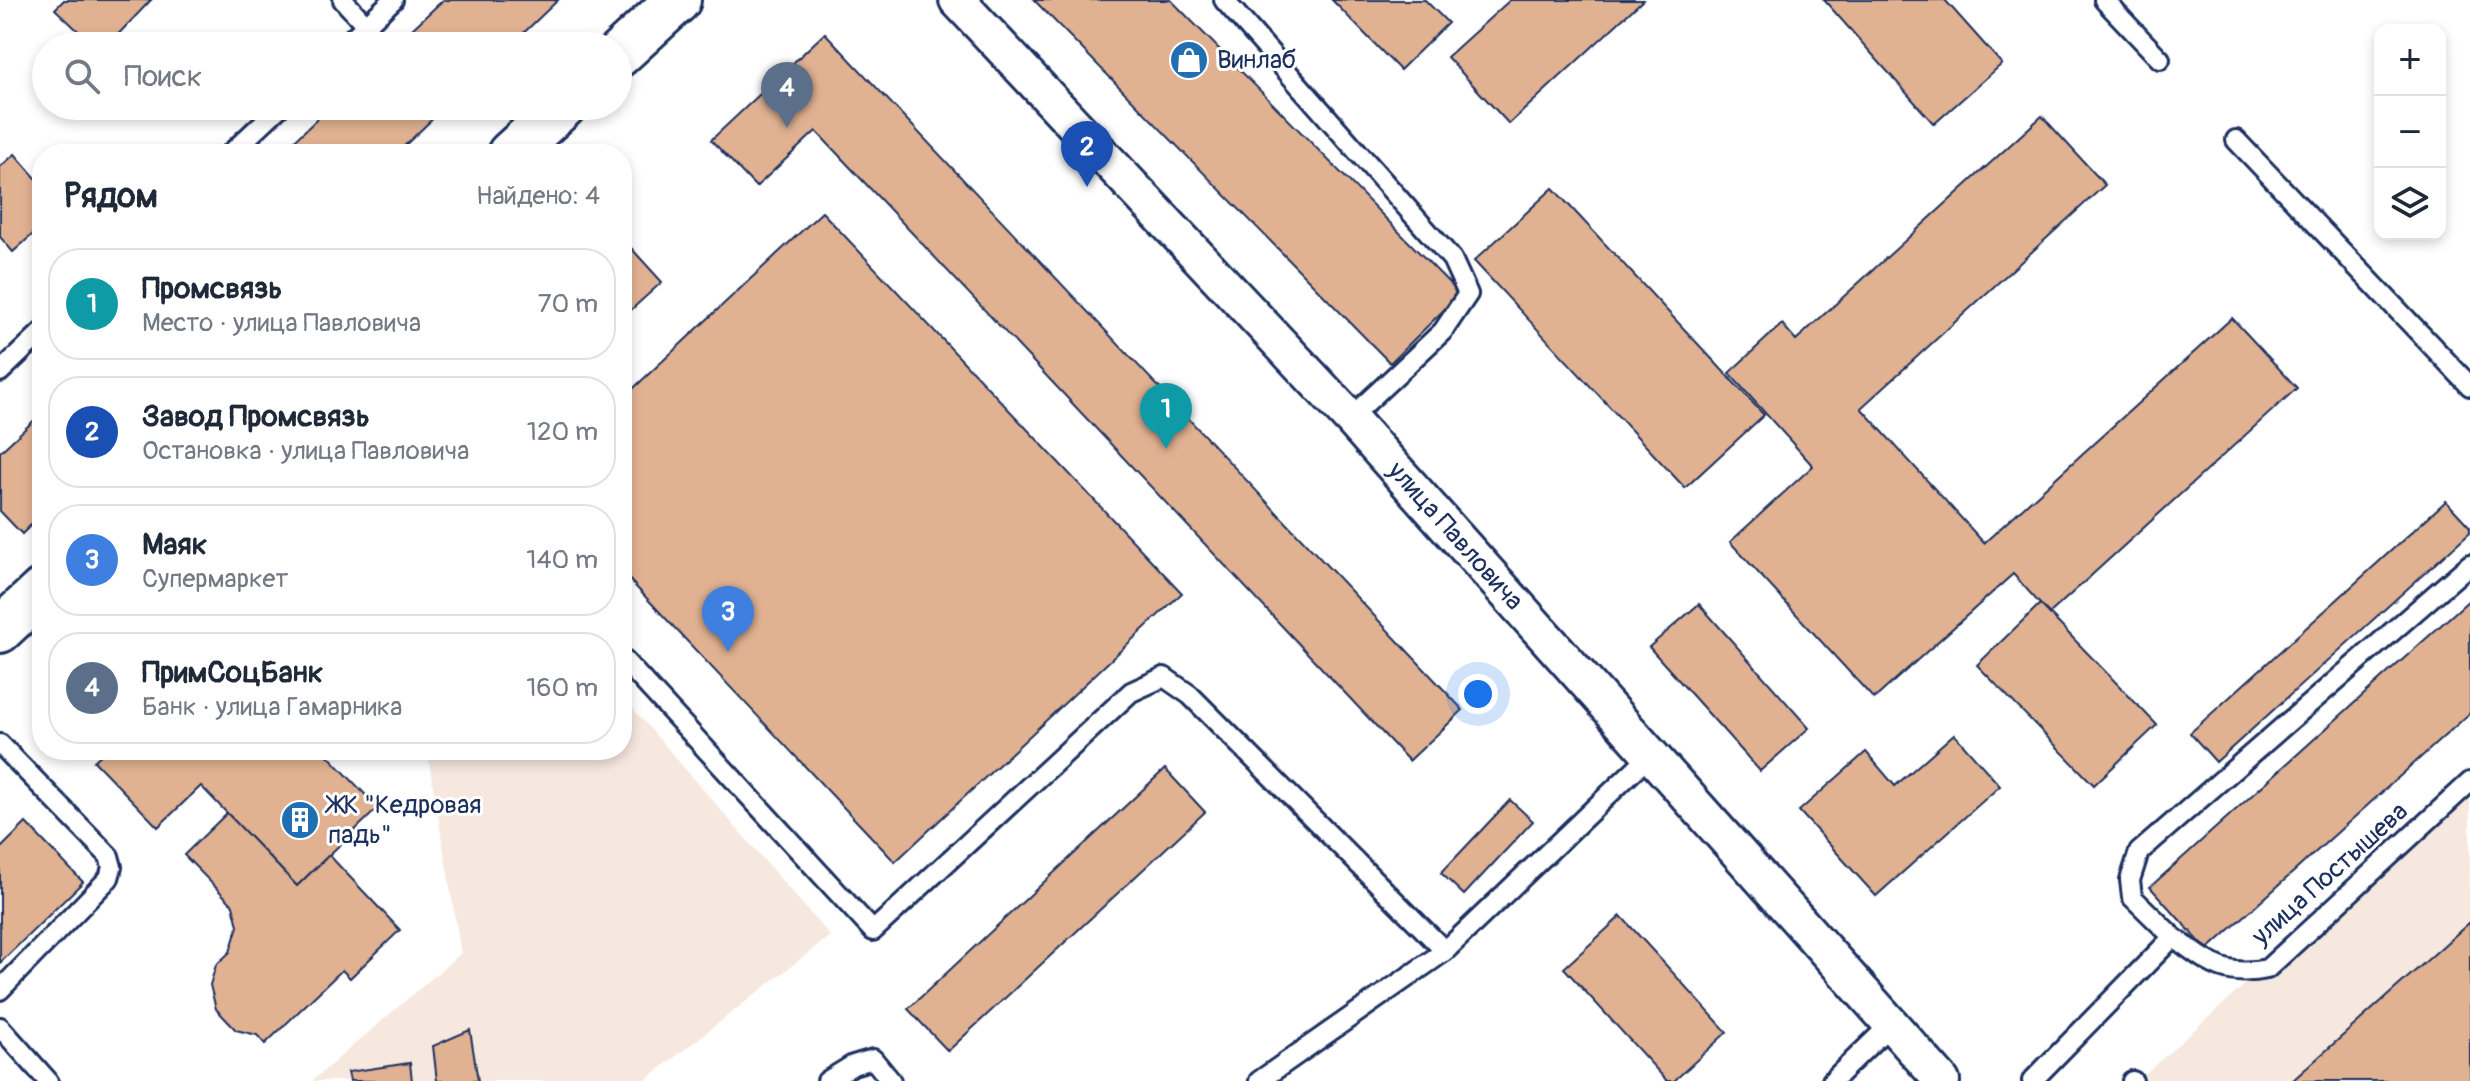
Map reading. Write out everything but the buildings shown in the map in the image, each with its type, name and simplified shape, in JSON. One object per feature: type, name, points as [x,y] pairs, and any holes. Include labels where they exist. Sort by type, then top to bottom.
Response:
[{"type":"street","points":[[632,42],[678,0]]},
{"type":"street","name":"улица Павловича","points":[[957,0],[1350,418],[1942,1081]]},
{"type":"street","points":[[521,144],[548,120]]},
{"type":"street","points":[[0,630],[32,600]]},
{"type":"lane","points":[[343,0],[366,25]]},
{"type":"lane","points":[[359,32],[393,0]]},
{"type":"lane","points":[[1224,0],[1452,259],[1468,294],[1443,331],[1350,418]]},
{"type":"lane","points":[[2104,0],[2160,59]]},
{"type":"lane","points":[[241,144],[266,120]]},
{"type":"lane","points":[[2236,140],[2470,386]]},
{"type":"lane","points":[[0,372],[32,342]]},
{"type":"lane","name":"улица Постышева","points":[[2470,564],[2139,852],[2130,880],[2132,897],[2173,937],[2209,962],[2239,974],[2267,969],[2470,782]]},
{"type":"lane","points":[[632,669],[873,931],[1131,692],[1164,677],[1190,695],[1445,951]]},
{"type":"lane","points":[[0,744],[109,856],[112,867],[109,878],[0,990]]},
{"type":"lane","points":[[1259,1081],[1445,951],[1649,756]]},
{"type":"lane","points":[[2032,1081],[2173,937]]},
{"type":"lane","points":[[1832,1081],[1891,1024]]},
{"type":"lane","points":[[0,1027],[48,1081]]},
{"type":"lane","points":[[827,1081],[853,1065],[873,1059],[891,1081]]},
{"type":"shaded area","points":[[632,708],[830,936],[644,1081],[312,1081],[461,953],[429,760],[632,760]]},
{"type":"shaded area","points":[[2470,784],[2470,1081],[2137,1081]]},
{"type":"place","name":"Винлаб","points":[[1189,60]]},
{"type":"place","name":"ПримСоцБанк","points":[[787,128]]},
{"type":"place","name":"Завод Промсвязь","points":[[1087,187]]},
{"type":"place","name":"Промсвязь","points":[[1166,449]]},
{"type":"place","name":"Маяк","points":[[728,652]]},
{"type":"place","name":"ЖК \"Кедровая падь\"","points":[[300,820]]}]
